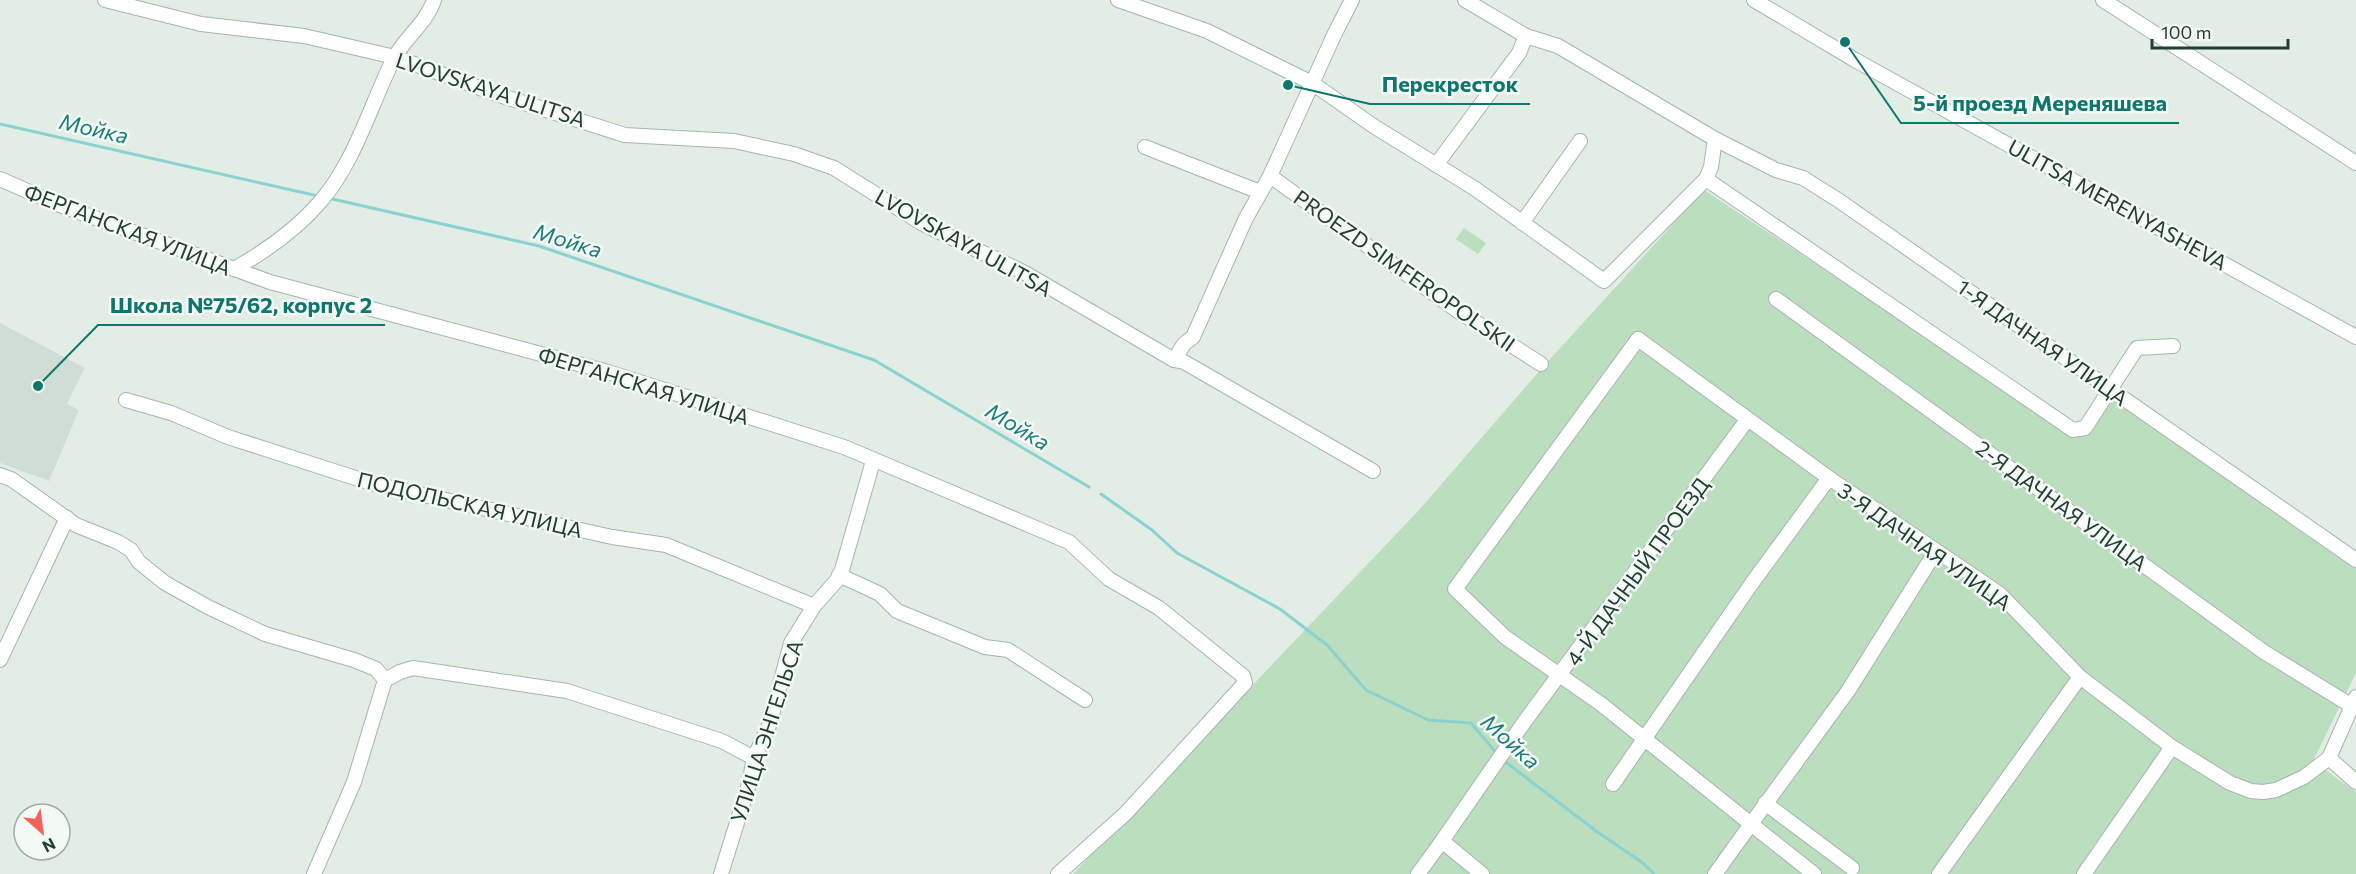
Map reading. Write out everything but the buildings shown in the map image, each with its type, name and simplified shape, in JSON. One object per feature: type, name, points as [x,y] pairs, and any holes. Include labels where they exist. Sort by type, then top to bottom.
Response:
[{"type":"street","name":"LVOVSKAYA ULITSA","points":[[105,0],[201,24],[304,36],[395,57],[499,95],[625,135],[734,141],[794,154],[834,168],[923,224],[1025,273],[1174,360],[1184,362],[1373,471]]},
{"type":"street","points":[[234,269],[261,254],[279,240],[321,201],[346,162],[395,57],[429,14],[435,0]]},
{"type":"street","points":[[1118,0],[1207,30],[1312,83],[1522,223],[1604,281],[1706,179],[1718,140]]},
{"type":"street","points":[[1174,360],[1184,344],[1193,337],[1246,218],[1270,176],[1352,0]]},
{"type":"street","name":"1-Я ДАЧНАЯ УЛИЦА","points":[[1465,0],[1526,36],[1558,46],[1718,140],[1776,170],[1803,178],[2111,388],[2356,560]]},
{"type":"street","name":"ULITSA MERENYASHEVA","points":[[1754,0],[1855,60],[2356,337]]},
{"type":"street","points":[[2103,0],[2356,163]]},
{"type":"street","points":[[1436,165],[1519,53],[1526,36]]},
{"type":"street","points":[[1522,223],[1580,141]]},
{"type":"street","points":[[1145,147],[1260,192]]},
{"type":"street","name":"PROEZD SIMFEROPOLSKII","points":[[1270,176],[1458,311],[1541,364]]},
{"type":"street","name":"ФЕРГАНСКАЯ УЛИЦА","points":[[0,179],[57,204],[270,282],[605,371],[844,447],[1069,542],[1109,579],[1158,608],[1245,680],[1244,687],[1126,813],[1058,874]]},
{"type":"street","points":[[1706,179],[2073,430],[2085,428],[2136,348],[2173,346]]},
{"type":"street","name":"2-Я ДАЧНАЯ УЛИЦА","points":[[1776,299],[2264,652],[2354,701]]},
{"type":"street","name":"3-Я ДАЧНАЯ УЛИЦА","points":[[1560,676],[1504,637],[1455,589],[1638,339],[1829,478],[2000,594],[2080,677],[2172,747],[2241,788],[2263,792],[2292,784],[2330,758]]},
{"type":"street","name":"ПОДОЛЬСКАЯ УЛИЦА","points":[[126,400],[171,413],[228,438],[374,484],[612,537],[666,545],[814,606]]},
{"type":"street","name":"4-Й ДАЧНЫЙ ПРОЕЗД","points":[[1418,874],[1525,721],[1747,420]]},
{"type":"street","name":"УЛИЦА ЭНГЕЛЬСА","points":[[721,874],[749,784],[753,758],[769,726],[791,643],[814,606],[839,575],[873,460]]},
{"type":"street","points":[[0,475],[11,479],[76,525],[118,542],[131,550],[139,562],[165,583],[208,607],[265,634],[369,666],[376,669],[385,680]]},
{"type":"street","points":[[1613,784],[1752,583],[1829,478]]},
{"type":"street","points":[[0,660],[66,518]]},
{"type":"street","points":[[1715,874],[1848,691],[1936,551]]},
{"type":"street","points":[[839,575],[880,594],[897,611],[986,647],[1008,650],[1085,700]]},
{"type":"street","points":[[314,874],[354,782],[385,680],[413,668],[567,692],[722,741],[753,758]]},
{"type":"street","points":[[1560,676],[1645,739],[1814,874]]},
{"type":"street","points":[[1939,874],[2080,677]]},
{"type":"street","points":[[2354,701],[2330,758],[2356,782]]},
{"type":"street","points":[[2084,874],[2172,747]]},
{"type":"street","points":[[1765,803],[1852,868]]},
{"type":"street","points":[[1442,841],[1482,874]]},
{"type":"shaded area","points":[[0,323],[85,368],[67,404],[79,410],[49,481],[0,463]]},
{"type":"green space","points":[[1704,190],[2077,437],[2089,430],[2112,396],[2356,568],[2356,673],[2313,761],[2356,792],[2356,874],[1073,874],[1420,509],[1542,368]]},
{"type":"green space","points":[[1464,228],[1486,243],[1478,254],[1456,239]]},
{"type":"waterway","name":"Мойка","points":[[0,124],[318,196]]},
{"type":"waterway","name":"Мойка","points":[[328,198],[539,246],[874,360],[1089,487]]},
{"type":"waterway","name":"Мойка","points":[[1101,494],[1152,530],[1177,553],[1280,609],[1327,645],[1366,690],[1428,720],[1471,723],[1498,755]]},
{"type":"waterway","name":"Мойка","points":[[1503,760],[1596,831],[1643,863],[1654,874]]},
{"type":"place","name":"5-й проезд Мереняшева","points":[[1845,42]]},
{"type":"place","name":"Перекресток","points":[[1288,85]]},
{"type":"place","name":"Школа №75/62, корпус 2","points":[[38,386]]}]
